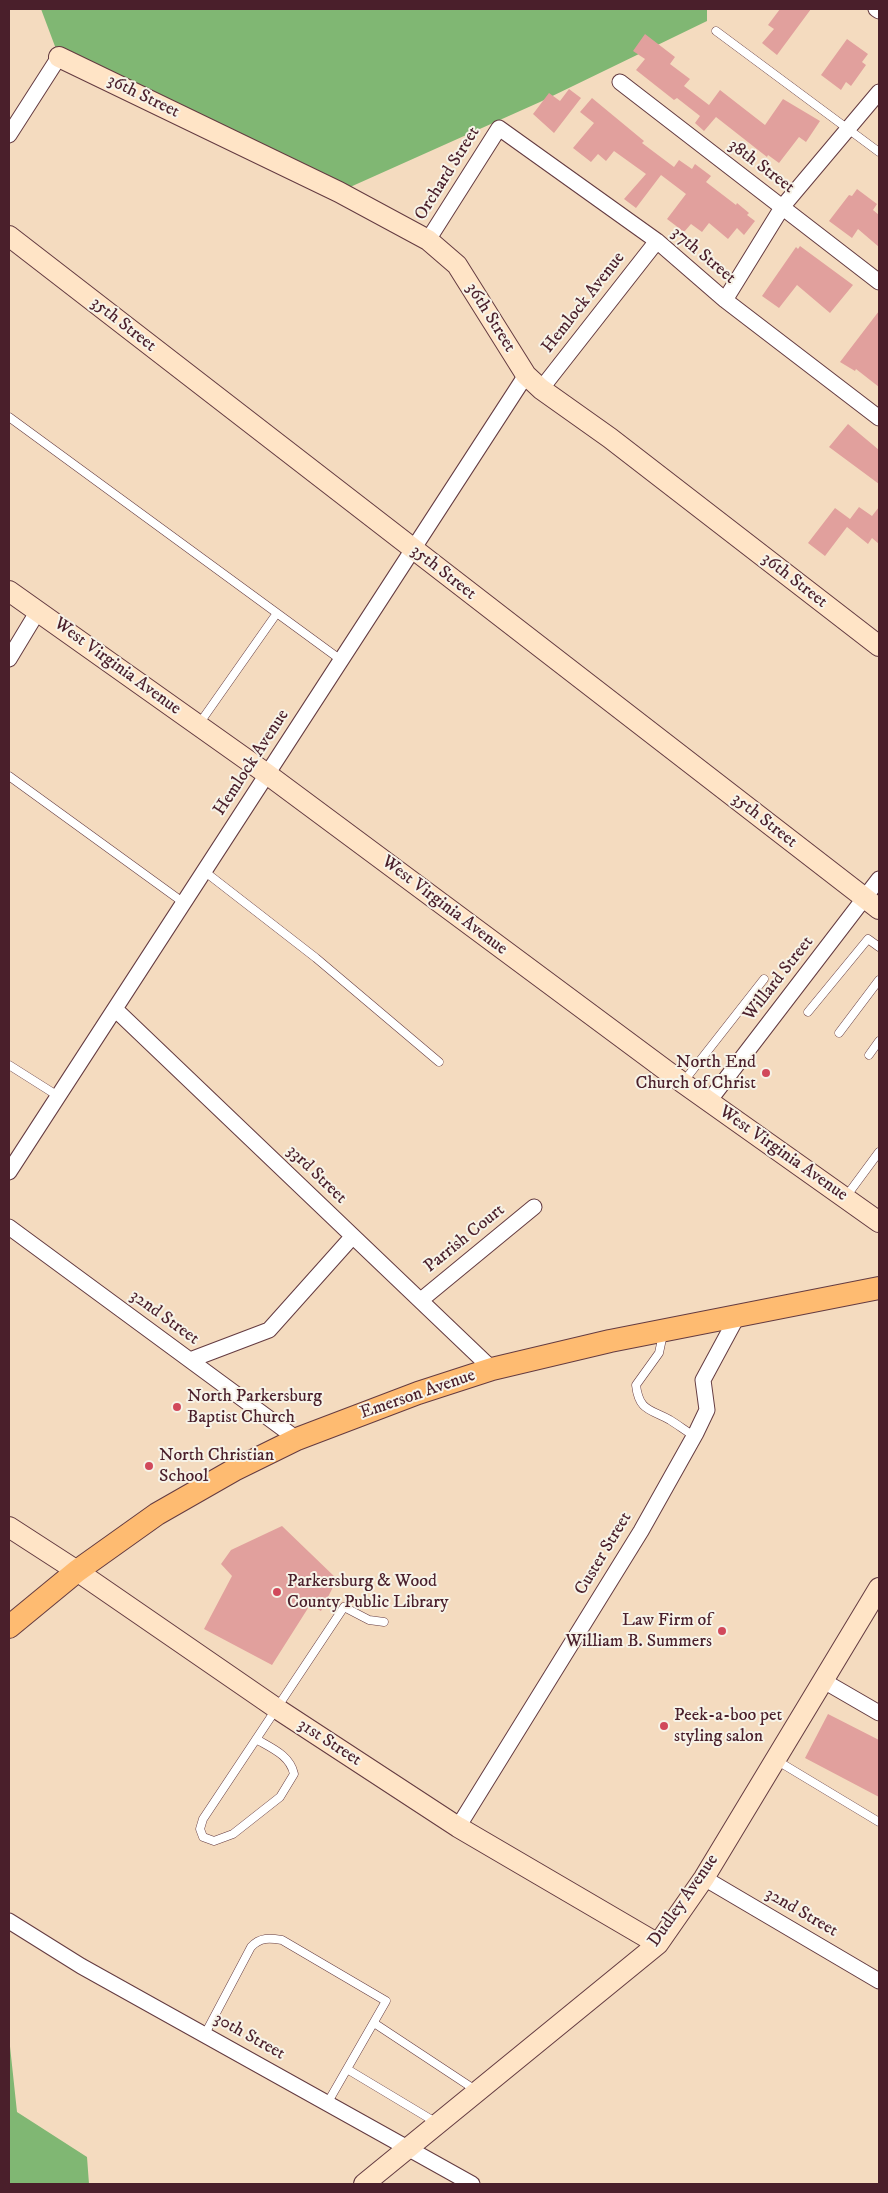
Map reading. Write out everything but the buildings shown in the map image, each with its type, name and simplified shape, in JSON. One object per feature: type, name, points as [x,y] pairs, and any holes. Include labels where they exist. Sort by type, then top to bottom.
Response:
[{"type":"main road","name":"Emerson Avenue","points":[[9,1627],[77,1572],[157,1514],[234,1470],[297,1439],[418,1393],[492,1369],[664,1331],[879,1288]]},
{"type":"street","points":[[9,135],[59,57]]},
{"type":"street","name":"36th Street","points":[[59,57],[339,192],[428,240],[457,265],[526,374],[541,388],[610,438],[879,646]]},
{"type":"street","name":"38th Street","points":[[620,82],[879,282]]},
{"type":"street","points":[[725,300],[783,206],[879,92]]},
{"type":"street","name":"Orchard Street","points":[[428,240],[499,128]]},
{"type":"street","name":"37th Street","points":[[499,128],[657,241],[725,300],[879,418]]},
{"type":"street","name":"35th Street","points":[[9,236],[412,550],[872,904]]},
{"type":"street","name":"Hemlock Avenue","points":[[541,388],[657,241]]},
{"type":"street","name":"Hemlock Avenue","points":[[9,1172],[526,374]]},
{"type":"street","name":"West Virginia Avenue","points":[[9,591],[267,774],[683,1083],[879,1222]]},
{"type":"street","points":[[9,659],[38,611]]},
{"type":"street","name":"Willard Street","points":[[709,1102],[872,904],[879,879]]},
{"type":"street","name":"33rd Street","points":[[115,1009],[492,1369]]},
{"type":"street","name":"Parrish Court","points":[[421,1300],[534,1207]]},
{"type":"street","name":"32nd Street","points":[[9,1228],[297,1439]]},
{"type":"street","points":[[190,1360],[270,1330],[353,1236]]},
{"type":"street","name":"Custer Street","points":[[458,1826],[641,1531],[694,1436],[706,1410],[703,1380],[737,1316]]},
{"type":"street","name":"31st Street","points":[[9,1527],[276,1708],[458,1826],[658,1944]]},
{"type":"street","name":"Dudley Avenue","points":[[364,2184],[658,1944],[704,1878],[879,1588]]},
{"type":"street","points":[[822,1680],[879,1713]]},
{"type":"street","name":"32nd Street","points":[[704,1878],[879,1981]]},
{"type":"street","name":"30th Street","points":[[9,1921],[81,1966],[472,2184]]},
{"type":"lane","points":[[716,31],[879,152]]},
{"type":"lane","points":[[9,417],[341,660]]},
{"type":"lane","points":[[198,725],[277,613]]},
{"type":"lane","points":[[9,776],[184,903]]},
{"type":"lane","points":[[204,871],[316,958],[439,1062]]},
{"type":"lane","points":[[808,1012],[868,939],[879,947]]},
{"type":"lane","points":[[683,1083],[764,979]]},
{"type":"lane","points":[[839,1034],[879,980]]},
{"type":"lane","points":[[869,1055],[879,1042]]},
{"type":"lane","points":[[9,1065],[58,1096]]},
{"type":"lane","points":[[846,1198],[879,1152]]},
{"type":"lane","points":[[664,1331],[659,1353],[636,1385],[638,1398],[645,1409],[694,1436]]},
{"type":"lane","points":[[256,1739],[284,1756],[292,1766],[294,1774],[280,1797],[233,1834],[214,1841],[203,1837],[200,1829],[203,1819],[276,1708],[344,1607],[369,1620],[384,1622]]},
{"type":"lane","points":[[775,1759],[879,1822]]},
{"type":"lane","points":[[205,2034],[251,1946],[257,1941],[272,1938],[282,1940],[386,2001],[328,2102]]},
{"type":"lane","points":[[374,2023],[479,2092]]},
{"type":"lane","points":[[347,2069],[439,2124]]},
{"type":"green space","points":[[41,9],[707,9],[707,21],[540,102],[339,192],[59,57]]},
{"type":"green space","points":[[9,2037],[17,2112],[87,2157],[89,2184],[9,2184]]},
{"type":"place","name":"North End Church of Christ","points":[[766,1073]]},
{"type":"place","name":"North Parkersburg Baptist Church","points":[[177,1407]]},
{"type":"place","name":"North Christian School","points":[[149,1466]]},
{"type":"place","name":"Parkersburg & Wood County Public Library","points":[[277,1592]]},
{"type":"place","name":"Law Firm of William B. Summers","points":[[722,1631]]},
{"type":"place","name":"Peek-a-boo pet styling salon","points":[[664,1726]]}]
